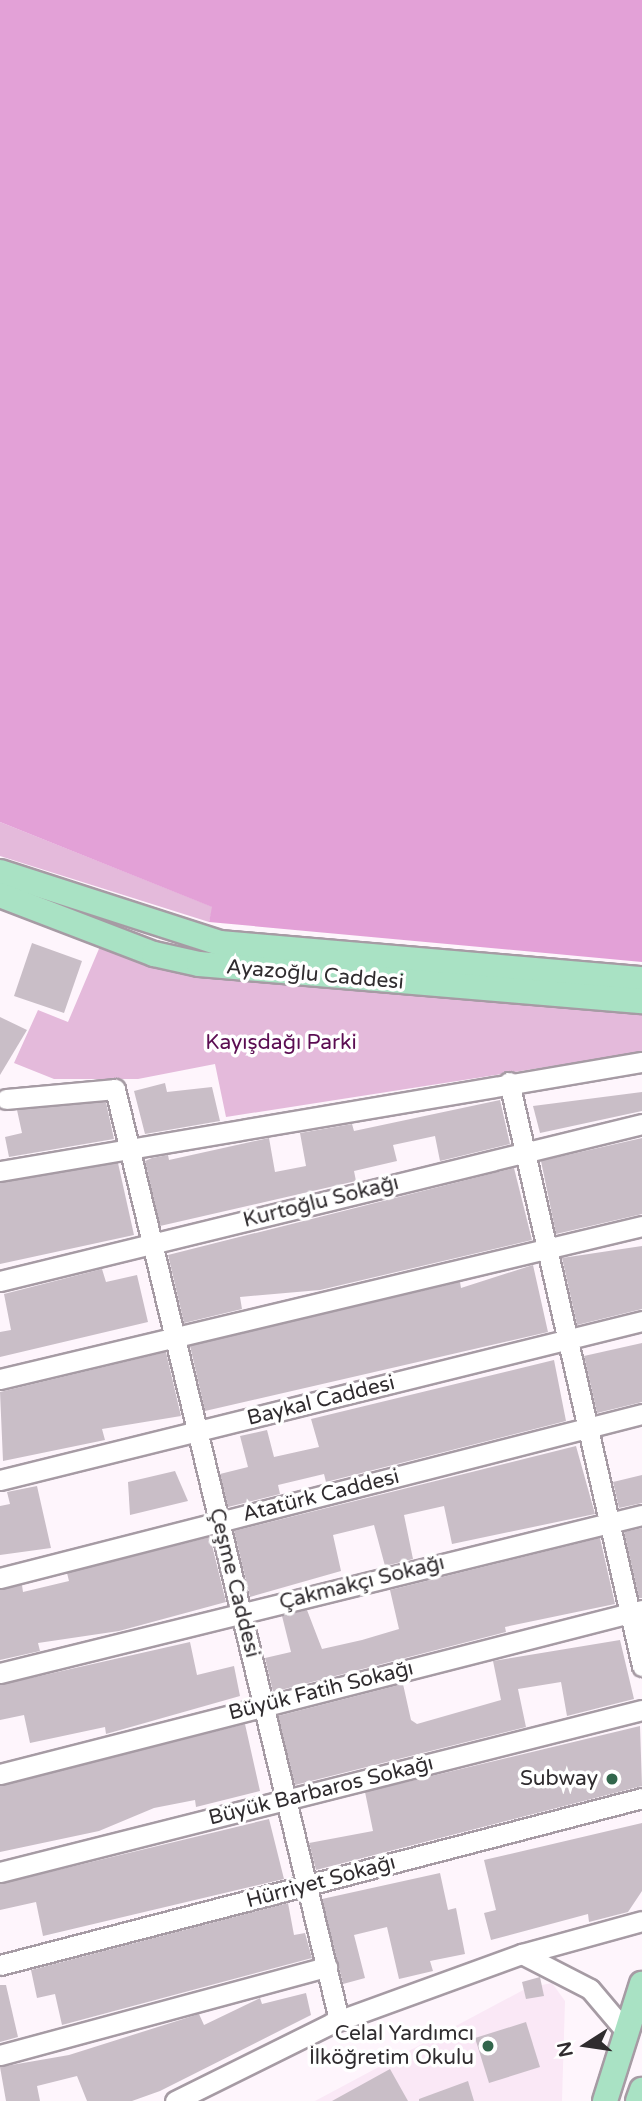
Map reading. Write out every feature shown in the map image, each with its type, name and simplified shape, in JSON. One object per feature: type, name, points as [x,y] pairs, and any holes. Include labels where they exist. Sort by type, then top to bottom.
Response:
[{"type":"main road","name":"Ayazoğlu Caddesi","points":[[0,872],[220,943],[642,979]]},
{"type":"main road","name":"Ayazoğlu Caddesi","points":[[0,895],[154,954],[200,964],[642,1001]]},
{"type":"main road","points":[[606,2095],[623,2028],[642,1984]]},
{"type":"main road","points":[[639,2101],[642,2090]]},
{"type":"street","points":[[0,1171],[128,1146],[642,1062]]},
{"type":"street","points":[[509,1082],[609,1522],[636,1611],[642,1666]]},
{"type":"street","name":"Çeşme Caddesi","points":[[7,1099],[115,1089],[339,2020]]},
{"type":"street","name":"Kurtoğlu Sokağı","points":[[0,1281],[642,1124]]},
{"type":"street","points":[[0,1379],[642,1226]]},
{"type":"street","name":"Baykal Caddesi","points":[[0,1480],[642,1321]]},
{"type":"street","name":"Atatürk Caddesi","points":[[0,1578],[642,1414]]},
{"type":"street","name":"Çakmakçı Sokağı","points":[[0,1673],[642,1516]]},
{"type":"street","name":"Büyük Fatih Sokağı","points":[[0,1774],[636,1611]]},
{"type":"street","name":"Büyük Barbaros Sokağı","points":[[0,1871],[642,1710]]},
{"type":"street","name":"Hürriyet Sokağı","points":[[0,1965],[642,1798]]},
{"type":"street","points":[[175,2101],[339,2020],[522,1954],[642,1921]]},
{"type":"street","points":[[522,1954],[590,1989],[623,2028]]},
{"type":"street","points":[[0,2055],[327,1967]]},
{"type":"street","points":[[606,2095],[639,2101]]},
{"type":"shaded area","points":[[0,0],[642,0],[642,962],[209,922],[212,907],[0,822]]},
{"type":"shaded area","name":"Celal Yardımcı İlköğretim Okulu","points":[[552,1983],[565,2001],[562,2101],[315,2101],[527,1988]]},
{"type":"green space","points":[[0,822],[213,907],[209,922],[0,856]]},
{"type":"green space","name":"Kayışdağı Parki","points":[[101,944],[642,1012],[642,1052],[226,1117],[215,1064],[138,1079],[54,1079],[14,1063],[38,1010],[68,1022]]},
{"type":"building","points":[[32,943],[82,961],[64,1013],[14,996]]},
{"type":"building","points":[[0,1017],[27,1030],[0,1075]]},
{"type":"building","points":[[165,1083],[167,1092],[212,1087],[220,1121],[145,1134],[134,1091]]},
{"type":"building","points":[[642,1092],[642,1111],[540,1133],[533,1106]]},
{"type":"building","points":[[500,1100],[510,1144],[440,1161],[435,1136],[393,1145],[397,1161],[354,1171],[356,1181],[160,1226],[145,1161],[152,1158],[168,1155],[169,1160],[269,1138],[275,1172],[306,1166],[300,1133],[352,1124],[354,1131]]},
{"type":"building","points":[[106,1102],[114,1139],[9,1157],[5,1137],[22,1133],[17,1110]]},
{"type":"building","points":[[642,1138],[642,1214],[556,1234],[541,1161]]},
{"type":"building","points":[[118,1163],[134,1235],[0,1264],[0,1183]]},
{"type":"building","points":[[514,1168],[532,1240],[320,1290],[240,1297],[242,1309],[184,1323],[168,1255]]},
{"type":"building","points":[[642,1246],[642,1309],[577,1325],[562,1258]]},
{"type":"building","points":[[533,1265],[548,1332],[205,1411],[190,1346],[460,1282],[461,1288]]},
{"type":"building","points":[[102,1269],[106,1282],[137,1275],[148,1322],[0,1357],[0,1332],[11,1330],[4,1294]]},
{"type":"building","points":[[642,1343],[642,1402],[597,1413],[584,1356]]},
{"type":"building","points":[[166,1352],[181,1416],[102,1429],[105,1440],[3,1461],[0,1392]]},
{"type":"building","points":[[554,1360],[566,1421],[326,1482],[324,1474],[278,1485],[280,1494],[228,1507],[220,1474],[248,1467],[240,1436],[267,1430],[274,1457],[319,1447],[311,1419]]},
{"type":"building","points":[[576,1446],[595,1514],[452,1544],[444,1506],[404,1515],[413,1559],[385,1566],[374,1525],[333,1535],[341,1571],[250,1597],[234,1531]]},
{"type":"building","points":[[175,1471],[188,1501],[130,1515],[128,1482]]},
{"type":"building","points":[[642,1475],[642,1503],[619,1508],[613,1482]]},
{"type":"building","points":[[37,1486],[51,1548],[0,1555],[0,1506],[10,1504],[7,1492]]},
{"type":"building","points":[[642,1528],[642,1598],[639,1598],[624,1532]]},
{"type":"building","points":[[210,1537],[226,1602],[119,1631],[38,1643],[40,1651],[0,1660],[0,1590],[22,1585],[23,1592],[69,1581],[67,1573]]},
{"type":"building","points":[[600,1538],[615,1604],[505,1627],[506,1632],[273,1692],[265,1658],[291,1652],[282,1616],[307,1610],[322,1649],[362,1640],[399,1629],[390,1590]]},
{"type":"building","points":[[620,1640],[634,1699],[567,1716],[561,1682],[518,1689],[526,1727],[295,1785],[278,1716],[403,1684],[411,1720],[417,1724],[501,1700],[493,1661]]},
{"type":"building","points":[[190,1642],[197,1675],[234,1666],[240,1696],[106,1734],[105,1727],[30,1743],[24,1715],[0,1720],[0,1685]]},
{"type":"building","points":[[245,1724],[260,1791],[196,1807],[195,1800],[154,1808],[99,1831],[0,1852],[0,1786]]},
{"type":"building","points":[[640,1726],[642,1786],[316,1870],[309,1843],[373,1831],[365,1792]]},
{"type":"building","points":[[269,1819],[284,1879],[43,1936],[36,1902],[0,1910],[0,1884]]},
{"type":"building","points":[[642,1823],[642,1891],[628,1912],[589,1922],[588,1914],[491,1940],[484,1913],[496,1910],[484,1860]]},
{"type":"building","points":[[440,1873],[448,1910],[456,1908],[465,1954],[430,1961],[433,1971],[399,1979],[387,1927],[354,1935],[365,1978],[343,1984],[322,1899]]},
{"type":"building","points":[[288,1903],[294,1935],[305,1933],[312,1958],[62,2025],[55,1994],[37,1998],[31,1970]]},
{"type":"building","points":[[540,1977],[544,1996],[526,1999],[522,1982]]},
{"type":"building","points":[[0,1985],[6,1985],[18,2037],[0,2042]]},
{"type":"building","points":[[306,1993],[311,2015],[160,2091],[132,2101],[87,2101],[77,2076],[37,2086],[40,2101],[6,2101],[0,2067],[69,2055],[199,2014],[204,2025],[260,1998],[262,2004]]},
{"type":"building","points":[[526,2022],[540,2067],[489,2083],[475,2038]]},
{"type":"building","points":[[390,2069],[408,2101],[332,2101]]},
{"type":"building","points":[[468,2081],[474,2101],[419,2101],[419,2099]]},
{"type":"place","name":"Subway","points":[[612,1779]]},
{"type":"place","name":"Celal Yardımcı İlköğretim Okulu","points":[[488,2046]]}]
